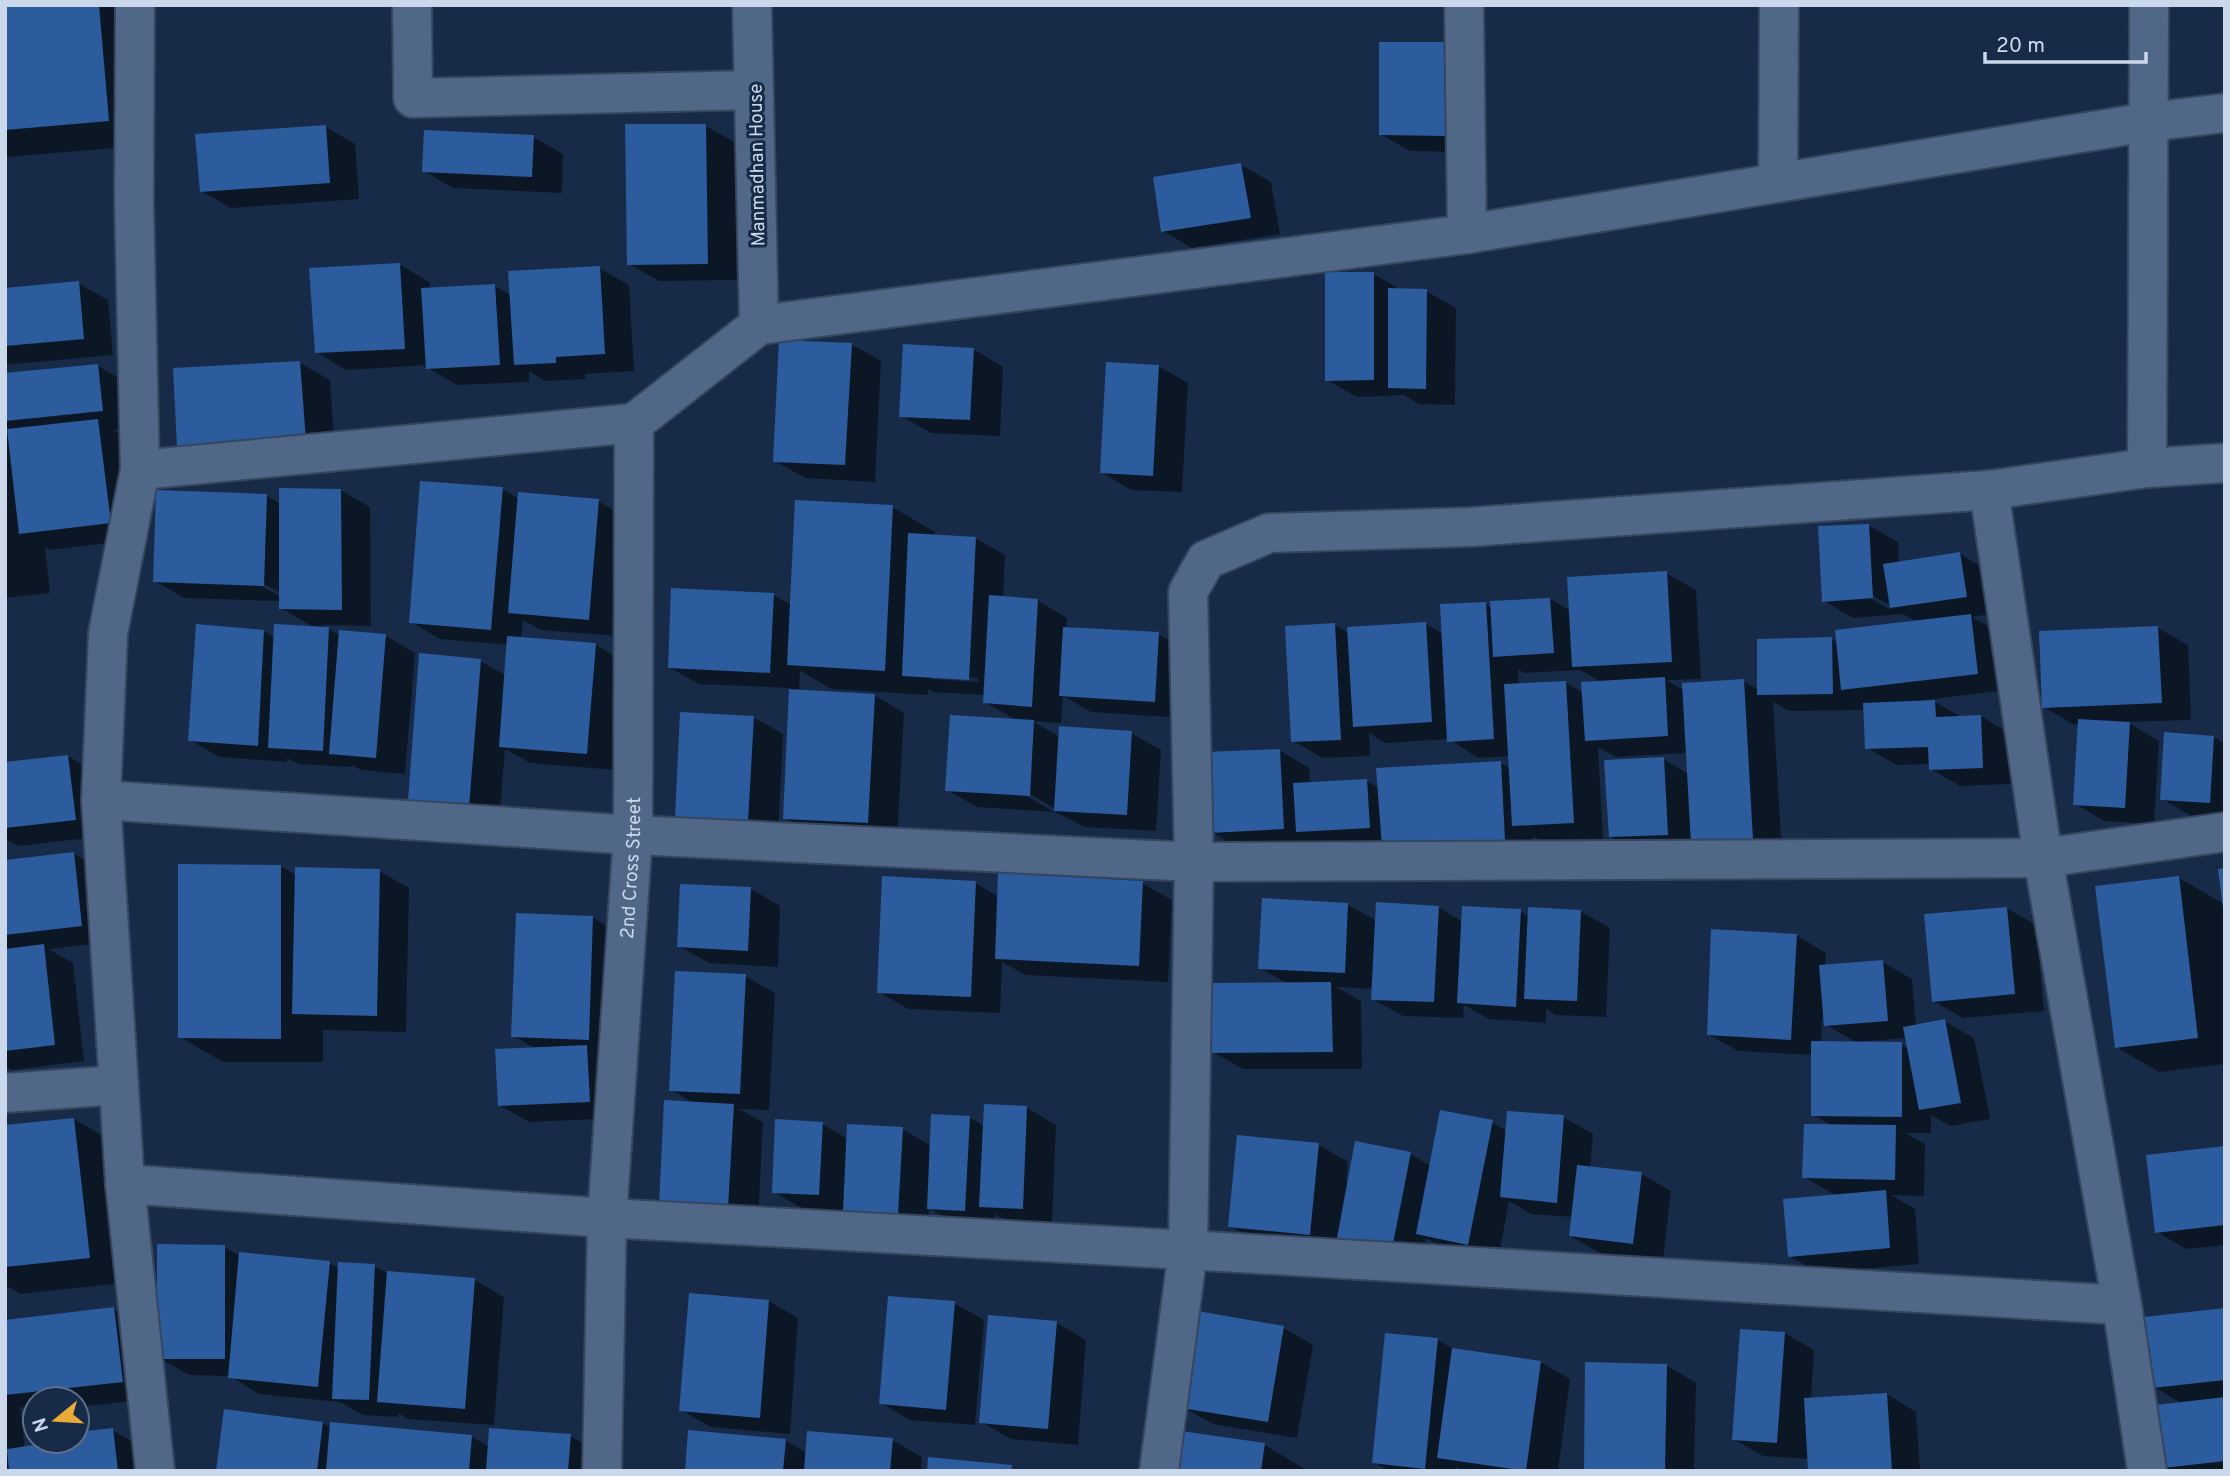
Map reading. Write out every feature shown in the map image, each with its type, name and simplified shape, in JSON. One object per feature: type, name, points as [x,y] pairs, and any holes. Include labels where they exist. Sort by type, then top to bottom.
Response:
[{"type":"street","points":[[135,5],[134,201],[140,470],[108,633],[102,800],[125,1184],[155,1471]]},
{"type":"street","points":[[412,5],[413,99],[754,90]]},
{"type":"street","name":"Manmadhan House","points":[[752,5],[759,325]]},
{"type":"street","points":[[1464,5],[1467,234]]},
{"type":"street","points":[[1778,183],[1779,5]]},
{"type":"street","points":[[2147,468],[2149,5]]},
{"type":"street","points":[[140,470],[634,423],[759,325],[1467,234],[2148,122],[2225,113]]},
{"type":"street","name":"2nd Cross Street","points":[[602,1471],[607,1218],[634,835],[634,423]]},
{"type":"street","points":[[1159,1471],[1188,1250],[1194,862],[1188,592],[1206,559],[1269,533],[1470,527],[1989,490],[2147,468],[2225,463]]},
{"type":"street","points":[[1989,490],[2043,858],[2122,1306],[2147,1471]]},
{"type":"street","points":[[102,800],[634,835],[1194,862],[2043,858],[2225,832]]},
{"type":"street","points":[[5,1093],[119,1085]]},
{"type":"street","points":[[125,1184],[607,1218],[2122,1306]]},
{"type":"building","points":[[5,5],[99,5],[109,121],[5,130]]},
{"type":"building","points":[[1379,42],[1446,42],[1446,136],[1379,135]]},
{"type":"building","points":[[625,124],[706,124],[708,264],[627,265]]},
{"type":"building","points":[[326,125],[330,183],[200,192],[195,134]]},
{"type":"building","points":[[424,130],[534,135],[532,177],[422,172]]},
{"type":"building","points":[[1241,163],[1251,218],[1161,232],[1153,177]]},
{"type":"building","points":[[400,263],[405,349],[315,353],[309,268]]},
{"type":"building","points":[[600,266],[605,354],[556,357],[556,363],[514,365],[508,271]]},
{"type":"building","points":[[1325,272],[1374,272],[1374,380],[1325,381]]},
{"type":"building","points":[[79,281],[84,339],[5,346],[5,288]]},
{"type":"building","points":[[495,284],[500,365],[426,369],[421,288]]},
{"type":"building","points":[[1388,288],[1427,289],[1426,389],[1388,388]]},
{"type":"building","points":[[779,340],[852,343],[845,465],[773,462]]},
{"type":"building","points":[[903,344],[974,348],[970,420],[899,417]]},
{"type":"building","points":[[300,361],[306,441],[177,447],[173,368]]},
{"type":"building","points":[[1106,362],[1159,365],[1153,476],[1100,473]]},
{"type":"building","points":[[98,364],[103,411],[5,421],[5,373]]},
{"type":"building","points":[[98,419],[111,523],[19,534],[7,429]]},
{"type":"building","points":[[420,481],[503,487],[491,630],[409,623]]},
{"type":"building","points":[[279,488],[341,489],[342,610],[279,609]]},
{"type":"building","points":[[156,490],[267,494],[264,586],[153,582]]},
{"type":"building","points":[[518,492],[599,499],[589,620],[508,613]]},
{"type":"building","points":[[795,500],[893,505],[885,671],[787,665]]},
{"type":"building","points":[[1869,524],[1873,598],[1822,602],[1818,526]]},
{"type":"building","points":[[908,533],[976,537],[969,680],[902,676]]},
{"type":"building","points":[[1960,552],[1967,597],[1890,608],[1883,564]]},
{"type":"building","points":[[1667,571],[1672,662],[1572,667],[1567,577]]},
{"type":"building","points":[[671,588],[774,593],[770,673],[668,668]]},
{"type":"building","points":[[989,595],[1038,599],[1032,707],[983,703]]},
{"type":"building","points":[[1550,598],[1554,653],[1493,657],[1490,601]]},
{"type":"building","points":[[1486,602],[1494,739],[1447,742],[1440,604]]},
{"type":"building","points":[[1971,614],[1978,674],[1841,690],[1835,630]]},
{"type":"building","points":[[1426,622],[1432,722],[1353,727],[1347,627]]},
{"type":"building","points":[[1335,623],[1341,740],[1291,742],[1285,626]]},
{"type":"building","points":[[196,624],[264,630],[258,746],[188,741]]},
{"type":"building","points":[[274,624],[329,627],[323,751],[268,748]]},
{"type":"building","points":[[2158,626],[2162,703],[2042,708],[2039,631]]},
{"type":"building","points":[[1063,627],[1159,632],[1155,702],[1059,696]]},
{"type":"building","points":[[339,630],[386,634],[376,758],[329,754]]},
{"type":"building","points":[[507,636],[596,643],[587,754],[499,747]]},
{"type":"building","points":[[1832,637],[1833,694],[1757,695],[1757,639]]},
{"type":"building","points":[[419,653],[481,659],[469,807],[408,801]]},
{"type":"building","points":[[1665,677],[1668,736],[1585,741],[1581,682]]},
{"type":"building","points":[[1744,679],[1753,840],[1691,844],[1682,683]]},
{"type":"building","points":[[1566,681],[1574,823],[1512,826],[1504,684]]},
{"type":"building","points":[[789,689],[875,694],[868,823],[783,819]]},
{"type":"building","points":[[1935,700],[1936,717],[1981,715],[1983,768],[1929,770],[1928,747],[1865,749],[1863,703]]},
{"type":"building","points":[[680,712],[754,716],[748,822],[675,818]]},
{"type":"building","points":[[950,715],[1034,720],[1030,796],[945,791]]},
{"type":"building","points":[[2078,719],[2130,722],[2125,808],[2073,805]]},
{"type":"building","points":[[1059,726],[1132,731],[1127,815],[1054,811]]},
{"type":"building","points":[[2164,732],[2214,736],[2210,803],[2160,800]]},
{"type":"building","points":[[1280,749],[1284,829],[1210,833],[1206,752]]},
{"type":"building","points":[[68,755],[76,820],[5,828],[5,762]]},
{"type":"building","points":[[1664,757],[1668,835],[1609,837],[1604,760]]},
{"type":"building","points":[[1501,761],[1505,840],[1382,847],[1376,768]]},
{"type":"building","points":[[1367,779],[1370,828],[1296,832],[1293,783]]},
{"type":"building","points":[[74,852],[82,926],[5,935],[5,860]]},
{"type":"building","points":[[178,864],[281,865],[281,1039],[178,1038]]},
{"type":"building","points":[[295,867],[380,869],[377,1016],[292,1014]]},
{"type":"building","points":[[2225,868],[2225,909],[2223,909],[2218,869]]},
{"type":"building","points":[[998,873],[1143,881],[1139,966],[995,959]]},
{"type":"building","points":[[882,876],[976,881],[971,997],[877,993]]},
{"type":"building","points":[[2179,876],[2198,1038],[2115,1048],[2095,886]]},
{"type":"building","points":[[680,884],[751,887],[748,951],[677,947]]},
{"type":"building","points":[[1262,898],[1348,903],[1345,973],[1258,969]]},
{"type":"building","points":[[1376,902],[1439,906],[1434,1002],[1371,1000]]},
{"type":"building","points":[[1462,906],[1521,909],[1516,1007],[1457,1003]]},
{"type":"building","points":[[1528,907],[1581,910],[1577,1001],[1524,999]]},
{"type":"building","points":[[2007,907],[2015,994],[1932,1002],[1924,914]]},
{"type":"building","points":[[516,913],[593,916],[589,1040],[511,1037]]},
{"type":"building","points":[[1711,929],[1797,934],[1791,1040],[1707,1035]]},
{"type":"building","points":[[44,944],[55,1045],[5,1051],[5,949]]},
{"type":"building","points":[[1883,960],[1888,1021],[1824,1026],[1819,965]]},
{"type":"building","points":[[675,971],[746,974],[740,1094],[669,1091]]},
{"type":"building","points":[[1331,982],[1333,1052],[1212,1053],[1211,983]]},
{"type":"building","points":[[1945,1019],[1961,1103],[1919,1110],[1903,1027]]},
{"type":"building","points":[[1811,1041],[1902,1042],[1902,1117],[1811,1116]]},
{"type":"building","points":[[587,1045],[590,1102],[498,1106],[495,1049]]},
{"type":"building","points":[[664,1100],[734,1104],[728,1208],[659,1205]]},
{"type":"building","points":[[984,1104],[1027,1106],[1023,1209],[979,1207]]},
{"type":"building","points":[[1440,1110],[1493,1120],[1468,1245],[1416,1234]]},
{"type":"building","points":[[1507,1111],[1564,1115],[1557,1203],[1500,1197]]},
{"type":"building","points":[[931,1114],[970,1116],[965,1211],[927,1209]]},
{"type":"building","points":[[74,1118],[90,1258],[5,1267],[5,1125]]},
{"type":"building","points":[[775,1119],[823,1122],[819,1195],[772,1193]]},
{"type":"building","points":[[847,1124],[903,1127],[898,1214],[843,1211]]},
{"type":"building","points":[[1804,1124],[1896,1125],[1895,1180],[1802,1178]]},
{"type":"building","points":[[1237,1135],[1319,1143],[1310,1235],[1228,1227]]},
{"type":"building","points":[[1355,1141],[1411,1152],[1391,1254],[1336,1243]]},
{"type":"building","points":[[2225,1146],[2225,1225],[2155,1233],[2146,1155]]},
{"type":"building","points":[[1577,1165],[1642,1172],[1633,1244],[1569,1236]]},
{"type":"building","points":[[1886,1190],[1890,1248],[1788,1257],[1783,1199]]},
{"type":"building","points":[[157,1244],[225,1245],[225,1359],[157,1359]]},
{"type":"building","points":[[239,1252],[330,1261],[318,1387],[228,1378]]},
{"type":"building","points":[[338,1262],[375,1264],[369,1400],[332,1399]]},
{"type":"building","points":[[387,1271],[475,1278],[465,1409],[377,1402]]},
{"type":"building","points":[[689,1293],[769,1300],[760,1418],[679,1411]]},
{"type":"building","points":[[888,1296],[955,1301],[946,1410],[879,1404]]},
{"type":"building","points":[[114,1307],[123,1382],[91,1386],[21,1385],[21,1393],[5,1395],[5,1320]]},
{"type":"building","points":[[2225,1308],[2225,1380],[2152,1388],[2144,1317]]},
{"type":"building","points":[[1198,1311],[1284,1326],[1268,1422],[1181,1408]]},
{"type":"building","points":[[988,1315],[1057,1321],[1048,1429],[979,1423]]},
{"type":"building","points":[[1740,1329],[1785,1332],[1777,1443],[1732,1440]]},
{"type":"building","points":[[1385,1333],[1438,1338],[1425,1469],[1372,1463]]},
{"type":"building","points":[[1452,1348],[1541,1361],[1526,1471],[1437,1458]]},
{"type":"building","points":[[1585,1362],[1667,1364],[1665,1471],[1584,1471]]},
{"type":"building","points":[[1887,1393],[1892,1471],[1808,1471],[1804,1398]]},
{"type":"building","points":[[2225,1397],[2225,1461],[2163,1468],[2156,1405]]},
{"type":"building","points":[[224,1409],[323,1422],[317,1471],[216,1471]]},
{"type":"building","points":[[330,1422],[472,1435],[469,1471],[326,1471]]},
{"type":"building","points":[[113,1428],[118,1471],[9,1471],[7,1449],[21,1447],[21,1455],[91,1455],[91,1430]]},
{"type":"building","points":[[489,1428],[571,1434],[568,1471],[486,1471]]},
{"type":"building","points":[[688,1430],[786,1439],[783,1471],[685,1471]]},
{"type":"building","points":[[1174,1430],[1265,1443],[1261,1471],[1168,1471]]},
{"type":"building","points":[[807,1431],[893,1438],[890,1471],[804,1471]]},
{"type":"building","points":[[928,1457],[1012,1465],[1011,1471],[927,1471]]}]
